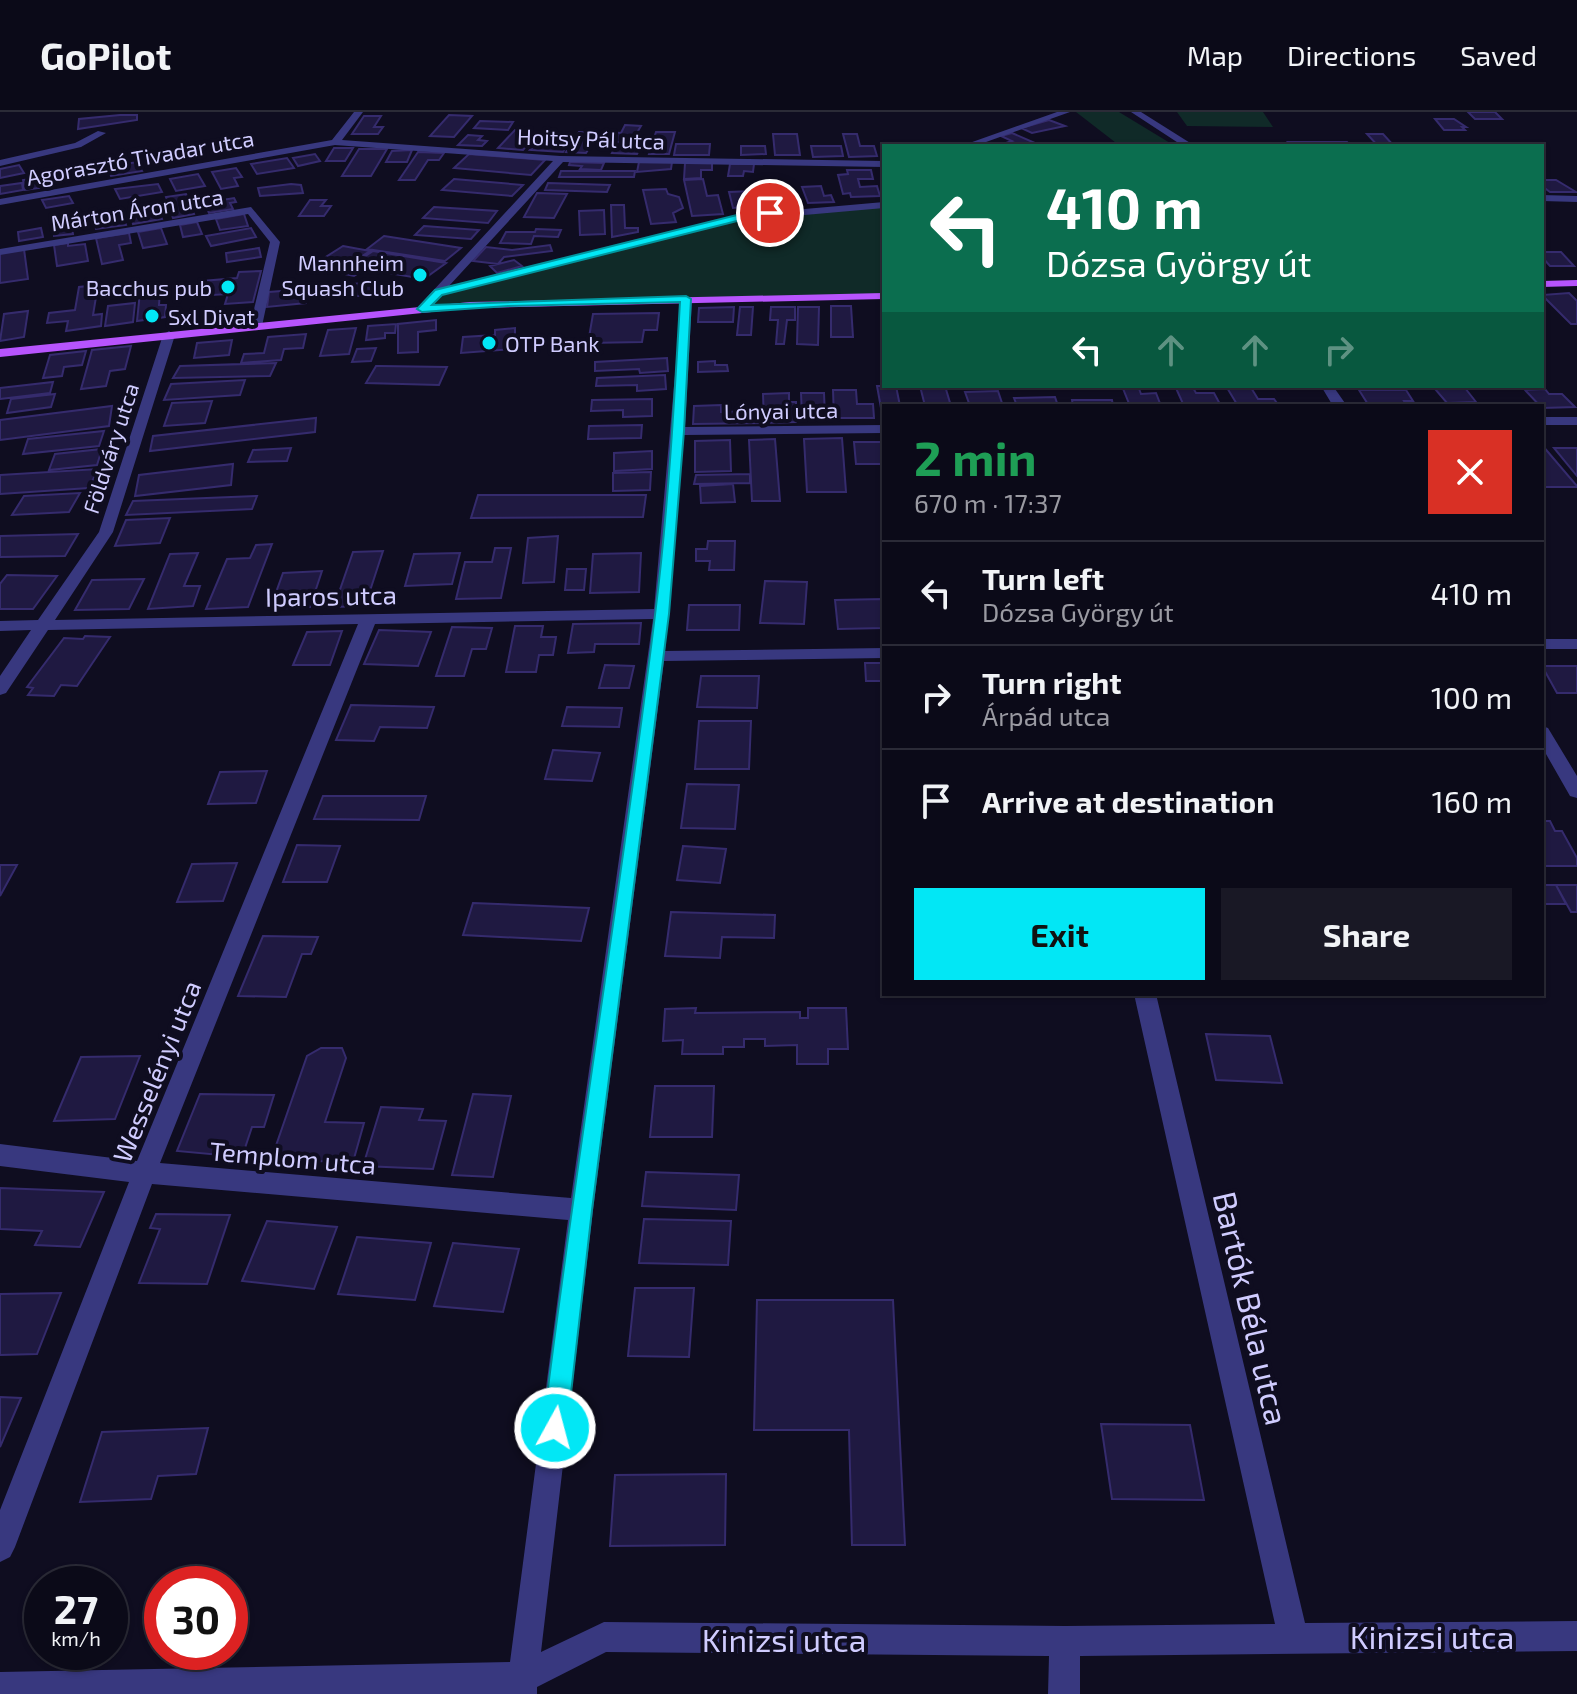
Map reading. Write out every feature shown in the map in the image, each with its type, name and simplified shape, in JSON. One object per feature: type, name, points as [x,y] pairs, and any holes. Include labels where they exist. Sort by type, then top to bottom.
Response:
[{"type":"main road","points":[[1544,284],[1577,283]]},
{"type":"main road","points":[[0,353],[422,309],[508,303],[882,296]]},
{"type":"street","points":[[335,142],[359,112]]},
{"type":"street","points":[[972,144],[1066,112]]},
{"type":"street","points":[[1135,112],[1187,144]]},
{"type":"street","points":[[0,163],[78,145],[101,133]]},
{"type":"street","name":"Hoitsy Pál utca","points":[[335,142],[560,159],[882,164]]},
{"type":"street","name":"Agorasztó Tivadar utca","points":[[0,202],[335,142]]},
{"type":"street","points":[[422,309],[560,159]]},
{"type":"street","points":[[1544,198],[1577,199]]},
{"type":"street","points":[[439,292],[737,218],[882,205]]},
{"type":"street","name":"Márton Áron utca","points":[[0,252],[251,210],[275,242],[256,326]]},
{"type":"street","points":[[523,1686],[581,1210],[662,614],[686,299]]},
{"type":"street","name":"Földváry utca","points":[[0,689],[106,532],[169,335]]},
{"type":"street","points":[[1544,421],[1577,421]]},
{"type":"street","name":"Lónyai utca","points":[[678,431],[882,429]]},
{"type":"street","name":"Iparos utca","points":[[0,626],[662,614]]},
{"type":"street","name":"Wesselényi utca","points":[[0,1547],[144,1173],[369,618]]},
{"type":"street","points":[[1544,644],[1577,644]]},
{"type":"street","points":[[656,656],[882,653]]},
{"type":"street","points":[[1544,735],[1577,791]]},
{"type":"street","name":"Bartók Béla utca","points":[[1145,996],[1293,1637]]},
{"type":"street","name":"Templom utca","points":[[0,1155],[144,1173],[581,1210]]},
{"type":"street","name":"Kinizsi utca","points":[[0,1688],[523,1686],[604,1637],[1065,1641],[1577,1636]]},
{"type":"street","points":[[1064,1694],[1065,1641]]},
{"type":"green space","points":[[1076,112],[1119,112],[1172,144],[1117,144]]},
{"type":"green space","points":[[1177,112],[1263,112],[1273,127],[1187,126]]},
{"type":"green space","points":[[882,205],[882,298],[422,309],[439,292],[737,218]]},
{"type":"building","points":[[1468,112],[1495,112],[1502,119],[1475,119]]},
{"type":"building","points":[[137,115],[137,120],[78,129],[79,119]]},
{"type":"building","points":[[449,115],[472,116],[454,137],[430,136]]},
{"type":"building","points":[[364,116],[381,116],[374,127],[383,127],[378,134],[352,134]]},
{"type":"building","points":[[1435,119],[1454,119],[1466,127],[1462,127],[1465,130],[1444,130]]},
{"type":"building","points":[[1049,120],[1065,126],[1032,133],[1021,128]]},
{"type":"building","points":[[480,121],[513,122],[508,130],[474,128]]},
{"type":"building","points":[[625,125],[641,126],[635,136],[646,137],[637,154],[612,153],[618,142],[603,141],[608,132],[621,133]]},
{"type":"building","points":[[515,130],[532,132],[524,141],[531,141],[523,150],[498,148]]},
{"type":"building","points":[[579,132],[599,133],[586,153],[566,152]]},
{"type":"building","points":[[656,132],[675,132],[669,154],[649,154]]},
{"type":"building","points":[[1012,133],[1035,143],[1003,144],[1012,141],[1001,136]]},
{"type":"building","points":[[545,134],[561,135],[558,140],[570,141],[563,152],[530,150]]},
{"type":"building","points":[[773,134],[797,134],[800,155],[775,155]]},
{"type":"building","points":[[843,134],[857,134],[860,146],[874,146],[877,156],[849,157]]},
{"type":"building","points":[[1367,134],[1383,134],[1392,144],[1376,144]]},
{"type":"building","points":[[468,135],[482,136],[478,140],[487,141],[482,146],[458,145]]},
{"type":"building","points":[[1288,142],[1349,144],[1290,144]]},
{"type":"building","points":[[676,144],[710,144],[709,155],[674,155]]},
{"type":"building","points":[[741,146],[765,146],[766,154],[741,155]]},
{"type":"building","points":[[811,146],[841,146],[843,156],[813,157]]},
{"type":"building","points":[[334,148],[353,148],[345,161],[326,161]]},
{"type":"building","points":[[359,149],[387,149],[371,176],[342,176]]},
{"type":"building","points":[[412,150],[407,162],[386,162],[392,151]]},
{"type":"building","points":[[418,152],[444,153],[439,160],[428,160],[415,180],[399,180]]},
{"type":"building","points":[[315,154],[320,161],[298,166],[293,158]]},
{"type":"building","points":[[469,154],[545,160],[531,175],[454,168]]},
{"type":"building","points":[[287,158],[294,168],[257,174],[251,164]]},
{"type":"building","points":[[137,162],[142,171],[111,176],[107,167]]},
{"type":"building","points":[[570,162],[604,163],[601,170],[580,169],[582,166],[569,165]]},
{"type":"building","points":[[639,162],[672,162],[671,169],[637,172]]},
{"type":"building","points":[[712,162],[712,170],[701,170],[701,178],[684,179],[685,163]]},
{"type":"building","points":[[730,164],[754,164],[753,172],[744,171],[743,176],[728,176]]},
{"type":"building","points":[[19,165],[24,173],[0,178],[0,169]]},
{"type":"building","points":[[236,168],[242,177],[234,178],[238,186],[221,189],[212,172]]},
{"type":"building","points":[[847,170],[871,170],[873,179],[858,179],[860,187],[877,186],[880,196],[851,197],[850,193],[843,194],[838,175],[848,174]]},
{"type":"building","points":[[561,171],[635,171],[634,177],[559,177]]},
{"type":"building","points":[[198,174],[205,186],[176,191],[170,179]]},
{"type":"building","points":[[51,176],[53,186],[25,190],[23,180]]},
{"type":"building","points":[[454,179],[523,185],[512,196],[442,190]]},
{"type":"building","points":[[703,179],[707,196],[718,195],[723,214],[692,216],[684,180]]},
{"type":"building","points":[[1544,180],[1556,180],[1576,192],[1550,192],[1544,188]]},
{"type":"building","points":[[22,183],[23,190],[0,194],[0,186]]},
{"type":"building","points":[[548,183],[610,185],[607,192],[545,190]]},
{"type":"building","points":[[158,184],[162,192],[120,199],[115,189]]},
{"type":"building","points":[[301,185],[303,193],[260,196],[258,188]]},
{"type":"building","points":[[821,186],[824,196],[831,195],[834,202],[808,203],[802,187]]},
{"type":"building","points":[[787,187],[793,205],[773,206],[767,188]]},
{"type":"building","points":[[666,189],[668,194],[679,197],[683,208],[673,213],[676,222],[651,224],[643,190]]},
{"type":"building","points":[[753,191],[758,206],[733,208],[729,192]]},
{"type":"building","points":[[537,193],[567,194],[554,218],[524,217]]},
{"type":"building","points":[[186,194],[194,214],[173,218],[166,197]]},
{"type":"building","points":[[69,196],[73,203],[46,208],[42,200]]},
{"type":"building","points":[[234,198],[236,202],[230,203],[233,209],[209,213],[204,203]]},
{"type":"building","points":[[310,200],[326,200],[321,206],[331,206],[324,216],[299,216]]},
{"type":"building","points":[[611,205],[624,205],[625,228],[638,228],[638,232],[612,237]]},
{"type":"building","points":[[434,207],[497,211],[488,223],[423,218]]},
{"type":"building","points":[[604,210],[605,234],[580,235],[579,211]]},
{"type":"building","points":[[159,211],[162,219],[133,224],[131,215]]},
{"type":"building","points":[[112,214],[113,218],[123,216],[126,225],[96,229],[93,217]]},
{"type":"building","points":[[244,214],[248,226],[220,230],[216,219]]},
{"type":"building","points":[[70,215],[73,234],[54,236],[52,218]]},
{"type":"building","points":[[197,222],[202,234],[183,237],[180,225]]},
{"type":"building","points":[[424,226],[479,230],[471,239],[415,235]]},
{"type":"building","points":[[41,228],[43,237],[19,241],[18,232]]},
{"type":"building","points":[[161,228],[167,244],[143,248],[138,232]]},
{"type":"building","points":[[251,228],[256,237],[211,246],[206,236]]},
{"type":"building","points":[[536,229],[561,230],[558,237],[534,236],[531,244],[500,243],[506,232],[535,232]]},
{"type":"building","points":[[129,233],[131,243],[119,245],[123,260],[102,264],[96,238]]},
{"type":"building","points":[[384,236],[461,248],[445,261],[367,249]]},
{"type":"building","points":[[68,243],[68,246],[85,244],[88,261],[57,266],[54,245]]},
{"type":"building","points":[[550,245],[552,251],[504,257],[498,264],[473,261],[486,247],[512,250]]},
{"type":"building","points":[[343,246],[370,251],[337,272],[310,267]]},
{"type":"building","points":[[259,248],[261,257],[227,262],[226,253]]},
{"type":"building","points":[[24,249],[28,279],[0,283],[0,253]]},
{"type":"building","points":[[373,251],[446,263],[424,279],[365,269],[354,276],[340,273]]},
{"type":"building","points":[[1544,252],[1561,252],[1574,266],[1550,266],[1544,259]]},
{"type":"building","points":[[514,260],[522,266],[497,273],[490,266]]},
{"type":"building","name":"Bacchus pub","points":[[261,271],[253,302],[225,304],[228,294],[196,296],[202,281],[237,278],[239,272]]},
{"type":"building","points":[[373,282],[374,294],[333,299],[332,286]]},
{"type":"building","points":[[98,285],[93,315],[102,314],[101,326],[66,331],[68,321],[47,323],[49,313],[75,310],[79,287]]},
{"type":"building","points":[[307,289],[306,303],[267,307],[269,292]]},
{"type":"building","points":[[160,290],[159,305],[166,305],[165,317],[137,321],[140,292]]},
{"type":"building","points":[[1569,293],[1577,301],[1577,324],[1571,324],[1544,295]]},
{"type":"building","points":[[135,303],[133,322],[105,326],[108,306]]},
{"type":"building","points":[[831,306],[851,306],[853,337],[831,337]]},
{"type":"building","points":[[734,307],[733,322],[698,322],[699,308]]},
{"type":"building","points":[[740,307],[753,307],[751,335],[737,335]]},
{"type":"building","points":[[771,307],[795,307],[795,320],[787,320],[784,344],[776,344],[778,320],[770,320]]},
{"type":"building","points":[[798,307],[819,307],[818,345],[797,344]]},
{"type":"building","points":[[28,311],[24,337],[0,341],[4,314]]},
{"type":"building","points":[[659,313],[657,330],[644,330],[642,342],[588,343],[593,314]]},
{"type":"building","points":[[436,320],[436,330],[418,332],[418,352],[398,353],[398,324]]},
{"type":"building","points":[[396,324],[395,333],[385,333],[385,338],[366,340],[368,326]]},
{"type":"building","points":[[356,328],[349,354],[320,356],[328,330]]},
{"type":"building","name":"OTP Bank","points":[[515,328],[515,349],[461,353],[463,337],[495,335],[495,330]]},
{"type":"building","points":[[306,334],[303,348],[284,349],[281,360],[241,363],[244,354],[264,353],[268,337]]},
{"type":"building","points":[[232,340],[229,355],[194,358],[197,343]]},
{"type":"building","points":[[131,346],[125,369],[110,371],[106,386],[81,389],[92,350]]},
{"type":"building","points":[[376,348],[371,361],[352,362],[357,349]]},
{"type":"building","points":[[86,351],[82,365],[64,367],[62,376],[43,378],[50,355]]},
{"type":"building","points":[[667,358],[668,371],[595,371],[595,362]]},
{"type":"building","points":[[715,361],[715,365],[727,365],[728,371],[698,372],[698,362]]},
{"type":"building","points":[[276,363],[270,376],[173,378],[180,366]]},
{"type":"building","points":[[376,366],[447,367],[439,385],[366,383]]},
{"type":"building","points":[[665,375],[666,389],[637,391],[637,385],[596,386],[597,378]]},
{"type":"building","points":[[245,380],[240,395],[164,400],[171,384]]},
{"type":"building","points":[[53,382],[50,393],[0,399],[0,388]]},
{"type":"building","points":[[877,386],[896,388],[900,404],[882,404],[882,414]]},
{"type":"building","points":[[920,388],[946,388],[950,404],[924,404]]},
{"type":"building","points":[[1123,388],[1139,388],[1141,394],[1156,393],[1160,404],[1129,404]]},
{"type":"building","points":[[1176,388],[1214,393],[1220,404],[1183,404]]},
{"type":"building","points":[[1227,388],[1251,388],[1258,399],[1274,399],[1278,404],[1237,404]]},
{"type":"building","points":[[1465,388],[1476,402],[1447,403],[1435,389]]},
{"type":"building","points":[[1545,389],[1549,394],[1562,394],[1575,407],[1544,408],[1544,404],[1538,404],[1525,390]]},
{"type":"building","points":[[833,390],[856,390],[857,404],[873,404],[874,418],[834,418]]},
{"type":"building","points":[[1359,390],[1406,390],[1413,401],[1404,401],[1406,404],[1368,404]]},
{"type":"building","points":[[998,391],[1002,404],[969,404],[965,392]]},
{"type":"building","points":[[789,393],[789,402],[796,402],[796,422],[764,423],[763,394]]},
{"type":"building","points":[[801,393],[824,393],[825,417],[802,417]]},
{"type":"building","points":[[55,394],[51,407],[7,413],[11,399]]},
{"type":"building","points":[[1055,397],[1057,404],[1016,404],[1014,398]]},
{"type":"building","points":[[652,399],[652,416],[623,417],[623,410],[591,411],[592,400]]},
{"type":"building","points":[[1072,400],[1112,400],[1113,404],[1073,404]]},
{"type":"building","points":[[212,401],[205,423],[164,426],[172,403]]},
{"type":"building","points":[[721,405],[721,412],[763,411],[763,423],[693,424],[694,406]]},
{"type":"building","points":[[112,406],[109,426],[0,440],[0,420]]},
{"type":"building","points":[[316,418],[315,432],[150,451],[153,436]]},
{"type":"building","points":[[642,425],[641,438],[588,439],[589,426]]},
{"type":"building","points":[[104,431],[99,446],[23,454],[28,439]]},
{"type":"building","points":[[842,438],[846,492],[807,492],[804,439]]},
{"type":"building","points":[[775,439],[780,501],[752,501],[749,440]]},
{"type":"building","points":[[730,440],[731,471],[695,472],[695,441]]},
{"type":"building","points":[[854,442],[882,442],[882,464],[856,464]]},
{"type":"building","points":[[1544,447],[1577,486],[1544,487]]},
{"type":"building","points":[[291,448],[287,461],[248,462],[253,450]]},
{"type":"building","points":[[1554,448],[1577,448],[1577,476]]},
{"type":"building","points":[[102,449],[97,465],[49,470],[55,454]]},
{"type":"building","points":[[652,451],[652,469],[614,471],[614,453]]},
{"type":"building","points":[[233,464],[231,485],[135,496],[139,475]]},
{"type":"building","points":[[98,469],[89,488],[0,494],[0,475]]},
{"type":"building","points":[[651,472],[650,490],[613,491],[613,473]]},
{"type":"building","points":[[750,474],[750,483],[694,484],[696,475]]},
{"type":"building","points":[[733,484],[735,502],[701,503],[700,486]]},
{"type":"building","points":[[80,493],[69,512],[12,515],[24,496]]},
{"type":"building","points":[[478,495],[646,495],[643,517],[471,518]]},
{"type":"building","points":[[257,496],[252,509],[126,515],[133,501]]},
{"type":"building","points":[[170,518],[160,543],[115,546],[126,520]]},
{"type":"building","points":[[78,534],[65,556],[0,557],[0,536]]},
{"type":"building","points":[[558,536],[554,582],[523,583],[528,538]]},
{"type":"building","points":[[708,541],[735,541],[734,570],[709,570],[710,561],[696,561],[696,549],[707,549]]},
{"type":"building","points":[[272,544],[248,607],[206,609],[227,559],[250,558],[256,545]]},
{"type":"building","points":[[495,548],[511,548],[501,598],[456,599],[465,562],[492,562]]},
{"type":"building","points":[[383,551],[365,606],[334,607],[353,552]]},
{"type":"building","points":[[198,553],[184,586],[200,586],[193,606],[148,609],[170,554]]},
{"type":"building","points":[[460,553],[452,584],[405,586],[414,554]]},
{"type":"building","points":[[641,553],[639,592],[590,593],[593,554]]},
{"type":"building","points":[[567,569],[586,569],[584,590],[565,590]]},
{"type":"building","points":[[322,571],[310,607],[270,609],[283,573]]},
{"type":"building","points":[[7,575],[57,576],[33,609],[0,609],[0,584]]},
{"type":"building","points":[[144,579],[129,609],[75,610],[92,580]]},
{"type":"building","points":[[765,581],[807,582],[804,624],[760,623]]},
{"type":"building","points":[[882,599],[882,628],[838,629],[835,600]]},
{"type":"building","points":[[689,605],[740,605],[739,630],[687,630]]},
{"type":"building","points":[[641,623],[639,644],[595,644],[594,652],[568,653],[573,624]]},
{"type":"building","points":[[515,626],[543,626],[541,637],[556,637],[553,655],[539,655],[536,672],[506,672]]},
{"type":"building","points":[[452,627],[492,628],[486,649],[472,649],[464,676],[436,676]]},
{"type":"building","points":[[379,630],[431,632],[418,666],[364,664]]},
{"type":"building","points":[[342,631],[330,665],[293,665],[307,632]]},
{"type":"building","points":[[85,636],[110,637],[77,686],[61,685],[54,696],[28,695],[33,688],[27,687],[64,638],[83,639]]},
{"type":"building","points":[[865,663],[882,663],[882,681],[866,681]]},
{"type":"building","points":[[605,665],[634,666],[629,688],[599,688]]},
{"type":"building","points":[[1544,666],[1577,666],[1577,693],[1557,693]]},
{"type":"building","points":[[701,676],[759,676],[757,708],[697,707]]},
{"type":"building","points":[[351,705],[434,707],[427,728],[380,727],[374,741],[336,740]]},
{"type":"building","points":[[567,707],[622,708],[619,727],[562,726]]},
{"type":"building","points":[[699,721],[751,721],[749,769],[695,769]]},
{"type":"building","points":[[553,750],[600,753],[592,781],[545,779]]},
{"type":"building","points":[[267,771],[256,803],[208,804],[220,772]]},
{"type":"building","points":[[687,784],[739,785],[735,829],[681,828]]},
{"type":"building","points":[[323,796],[426,796],[419,820],[314,819]]},
{"type":"building","points":[[1544,821],[1550,821],[1555,831],[1562,831],[1577,858],[1577,866],[1544,866]]},
{"type":"building","points":[[297,845],[340,846],[327,882],[283,882]]},
{"type":"building","points":[[683,846],[726,849],[720,883],[677,880]]},
{"type":"building","points":[[237,863],[223,901],[177,902],[192,864]]},
{"type":"building","points":[[0,865],[17,865],[0,896]]},
{"type":"building","points":[[1544,885],[1556,885],[1566,904],[1544,904]]},
{"type":"building","points":[[1556,885],[1577,885],[1577,912],[1571,912]]},
{"type":"building","points":[[473,903],[589,908],[581,941],[463,935]]},
{"type":"building","points":[[671,912],[775,915],[774,938],[722,937],[720,958],[665,956]]},
{"type":"building","points":[[263,936],[318,937],[311,954],[302,954],[286,997],[238,996]]},
{"type":"building","points":[[696,1008],[695,1013],[800,1012],[800,1018],[808,1018],[808,1008],[846,1008],[848,1049],[828,1049],[828,1064],[797,1064],[797,1045],[765,1046],[765,1039],[744,1039],[744,1047],[723,1047],[723,1054],[682,1054],[683,1040],[663,1041],[665,1009]]},
{"type":"building","points":[[1206,1034],[1270,1036],[1282,1083],[1216,1080]]},
{"type":"building","points":[[321,1048],[342,1048],[346,1058],[325,1122],[364,1123],[353,1162],[271,1160],[307,1056]]},
{"type":"building","points":[[140,1056],[115,1119],[54,1121],[81,1057]]},
{"type":"building","points":[[655,1086],[714,1086],[712,1137],[650,1137]]},
{"type":"building","points":[[200,1094],[274,1095],[264,1127],[252,1127],[242,1157],[177,1151]]},
{"type":"building","points":[[473,1094],[511,1096],[493,1177],[452,1175]]},
{"type":"building","points":[[381,1107],[423,1109],[419,1120],[446,1121],[433,1169],[363,1166]]},
{"type":"building","points":[[646,1172],[739,1175],[736,1210],[642,1206]]},
{"type":"building","points":[[0,1188],[104,1192],[80,1247],[35,1245],[42,1231],[0,1229]]},
{"type":"building","points":[[156,1214],[230,1215],[207,1284],[139,1283],[160,1229],[150,1228]]},
{"type":"building","points":[[644,1219],[731,1221],[728,1265],[639,1263]]},
{"type":"building","points":[[267,1221],[337,1227],[314,1289],[242,1281]]},
{"type":"building","points":[[357,1237],[431,1243],[415,1300],[338,1294]]},
{"type":"building","points":[[453,1243],[519,1249],[503,1312],[434,1306]]},
{"type":"building","points":[[635,1288],[694,1288],[689,1357],[628,1356]]},
{"type":"building","points":[[61,1293],[37,1354],[0,1355],[0,1294]]},
{"type":"building","points":[[757,1300],[893,1300],[905,1545],[852,1545],[849,1430],[754,1430]]},
{"type":"building","points":[[0,1397],[21,1398],[0,1447]]},
{"type":"building","points":[[1101,1424],[1190,1425],[1204,1500],[1112,1499]]},
{"type":"building","points":[[208,1428],[196,1474],[158,1476],[151,1499],[80,1502],[102,1432]]},
{"type":"building","points":[[726,1474],[725,1545],[610,1546],[615,1475]]},
{"type":"place","name":"Mannheim Squash Club","points":[[420,275]]},
{"type":"place","name":"Bacchus pub","points":[[228,287]]},
{"type":"place","name":"Sxl Divat","points":[[152,316]]},
{"type":"place","name":"OTP Bank","points":[[489,343]]},
{"type":"route","points":[[555,1428],[581,1210],[662,614],[686,299],[508,303],[422,309],[439,292],[737,218],[770,213]]}]
